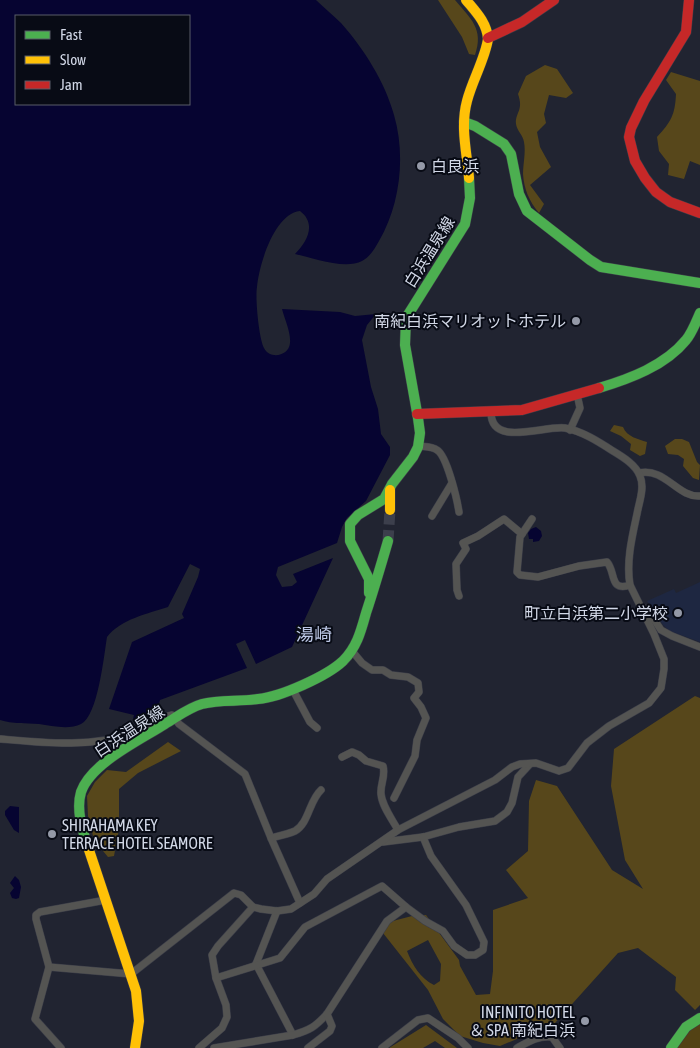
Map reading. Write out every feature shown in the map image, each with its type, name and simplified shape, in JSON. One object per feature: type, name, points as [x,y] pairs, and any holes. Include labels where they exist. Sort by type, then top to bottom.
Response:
[{"type":"main road","points":[[466,0],[484,25],[488,38],[504,32],[554,0]]},
{"type":"main road","points":[[689,0],[686,32],[634,119],[629,137],[631,148],[643,176],[653,189],[662,198],[700,213]]},
{"type":"main road","name":"白浜温泉線","points":[[135,1048],[139,1021],[138,1005],[131,974],[82,828],[81,792],[90,777],[102,765],[176,718],[185,710],[207,702],[258,699],[293,690],[340,663],[352,651],[362,632],[370,590],[370,579],[350,541],[349,530],[353,519],[362,511],[383,500],[397,477],[412,461],[418,446],[417,414],[405,349],[406,318],[465,224],[469,214],[470,187],[464,122],[469,93],[488,38]]},
{"type":"main road","points":[[464,122],[475,126],[504,144],[511,154],[519,194],[527,211],[590,260],[601,266],[683,282],[700,283]]},
{"type":"main road","points":[[417,414],[529,409],[612,384],[660,362],[686,340],[700,312]]},
{"type":"main road","points":[[390,488],[390,510]]},
{"type":"main road","name":"白浜温泉線","points":[[366,614],[372,603],[388,541]]},
{"type":"main road","points":[[671,1048],[686,1027],[700,1018]]},
{"type":"street","points":[[570,430],[580,408],[577,394]]},
{"type":"street","points":[[50,967],[131,974],[234,893],[241,895],[254,907],[277,911],[291,909],[314,894],[327,879],[398,830],[495,780],[512,767],[536,763],[559,771],[568,768],[587,743],[609,726],[640,710],[656,696],[661,688],[664,659],[630,585],[628,570],[642,479],[631,464],[597,441],[570,430],[549,428],[525,432],[507,432],[496,427],[491,419],[491,412]]},
{"type":"street","points":[[418,446],[432,447],[439,450],[452,483],[459,512]]},
{"type":"street","points":[[639,474],[643,472],[663,477],[689,495],[700,496]]},
{"type":"street","points":[[432,516],[452,483]]},
{"type":"street","points":[[459,596],[456,564],[466,550],[463,543],[478,536],[504,519],[522,534]]},
{"type":"street","points":[[532,519],[522,534],[519,548],[517,572],[520,576],[538,577],[579,566],[607,562],[610,565],[612,577],[618,586],[630,585]]},
{"type":"street","points":[[640,607],[648,609],[661,630],[700,647]]},
{"type":"street","points":[[352,651],[362,663],[372,670],[383,670],[391,675],[408,677],[418,683],[419,692],[414,698],[426,718],[417,740],[415,756],[394,798]]},
{"type":"street","points":[[293,690],[310,722],[317,728]]},
{"type":"street","points":[[1,739],[52,744],[103,742],[137,733],[172,715],[179,724],[245,774],[300,903]]},
{"type":"street","points":[[342,757],[352,752],[366,761],[383,766],[381,796],[398,830]]},
{"type":"street","points":[[381,842],[423,837],[459,827],[495,821],[507,812],[512,803],[518,777],[530,764]]},
{"type":"street","points":[[271,838],[296,830],[303,823],[316,795],[321,790]]},
{"type":"street","points":[[216,978],[280,958],[305,927],[382,886],[406,907],[443,931],[454,946],[467,955],[475,955],[483,950],[484,942],[466,905],[431,856],[423,837]]},
{"type":"street","points":[[61,1048],[35,1018],[50,967],[36,915],[40,912],[106,900]]},
{"type":"street","points":[[199,1048],[222,1028],[226,1017],[226,1005],[216,978],[212,955],[254,907]]},
{"type":"street","points":[[214,1048],[293,1035],[306,1032],[316,1026],[327,1014],[387,921],[406,907]]},
{"type":"street","points":[[277,911],[256,964],[293,1035]]},
{"type":"street","points":[[308,1048],[330,1032],[332,1026],[327,1014]]},
{"type":"street","points":[[382,1048],[418,1020],[428,1018],[458,1038],[468,1048]]},
{"type":"street","points":[[517,1048],[547,1036],[552,1037],[560,1048]]},
{"type":"shaded area","points":[[0,0],[316,0],[341,23],[358,44],[373,66],[385,90],[398,131],[400,147],[399,180],[392,212],[386,227],[376,247],[362,261],[338,264],[295,254],[306,239],[309,227],[308,222],[300,211],[291,214],[283,221],[269,242],[258,278],[259,328],[264,348],[270,354],[279,355],[286,351],[290,343],[289,331],[282,309],[340,312],[355,316],[376,314],[367,325],[362,340],[371,387],[378,409],[381,434],[390,447],[390,455],[366,501],[347,518],[337,543],[278,567],[276,575],[282,587],[292,586],[297,582],[293,574],[333,558],[292,647],[256,664],[245,640],[236,644],[247,668],[160,700],[157,711],[133,719],[134,715],[109,709],[132,642],[184,618],[182,614],[200,569],[190,564],[168,607],[127,621],[107,637],[96,698],[87,719],[81,724],[71,727],[14,723],[0,720]]},
{"type":"shaded area","points":[[438,0],[455,0],[471,19],[478,38],[475,55],[469,54],[462,37]]},
{"type":"shaded area","points":[[545,65],[557,69],[573,93],[566,98],[549,95],[544,114],[546,123],[537,132],[540,147],[551,167],[530,185],[544,204],[539,213],[532,204],[526,190],[523,174],[524,142],[516,120],[520,108],[518,94],[526,76]]},
{"type":"shaded area","points":[[671,72],[700,81],[700,165],[690,161],[684,179],[668,175],[669,164],[659,151],[657,137],[669,122],[675,107],[676,94],[666,80]]},
{"type":"shaded area","points":[[614,425],[623,427],[630,435],[647,442],[645,454],[640,456],[630,450],[631,444],[621,436],[610,431]]},
{"type":"shaded area","points":[[675,439],[689,442],[700,465],[699,480],[693,478],[683,466],[684,459],[678,455],[668,454],[665,446]]},
{"type":"shaded area","points":[[536,527],[541,531],[542,536],[539,541],[533,542],[533,539],[529,539],[528,533]]},
{"type":"shaded area","name":"町立白浜第二小学校","points":[[700,582],[700,642],[670,631],[663,625],[647,601],[674,589],[676,593]]},
{"type":"shaded area","points":[[695,696],[700,698],[700,1005],[695,1010],[675,990],[676,977],[638,948],[618,953],[555,1023],[500,1046],[460,1036],[443,1019],[428,990],[383,933],[389,922],[412,916],[426,915],[459,960],[460,966],[476,995],[490,994],[493,971],[493,910],[528,898],[506,870],[528,851],[529,801],[536,780],[557,786],[612,870],[643,889],[625,860],[611,786],[614,749]],"holes":[[[428,940],[441,964],[440,981],[434,985],[418,971],[407,951]]]},
{"type":"shaded area","points":[[168,742],[181,751],[138,773],[119,789],[119,829],[114,856],[108,857],[94,840],[88,816],[87,796],[95,782],[107,770],[126,772]]},
{"type":"shaded area","points":[[10,806],[19,807],[19,833],[14,830],[5,815],[5,811]]},
{"type":"shaded area","points":[[15,876],[19,880],[21,887],[19,898],[16,899],[12,898],[10,893],[14,888],[10,883]]},
{"type":"shaded area","points":[[700,1022],[700,1048],[676,1048],[691,1029]]},
{"type":"shaded area","points":[[426,1025],[457,1048],[445,1048],[435,1041],[423,1048],[389,1048]]},
{"type":"tunnel","points":[[388,541],[390,510]]},
{"type":"traffic: fast","points":[[464,122],[475,126],[504,144],[511,154],[519,194],[527,211],[590,260],[601,267],[700,283]]},
{"type":"traffic: fast","points":[[369,593],[369,579],[350,541],[350,524],[358,515],[384,499],[392,484],[413,457],[418,447],[420,433],[405,345],[406,318],[465,224],[470,198],[469,178]]},
{"type":"traffic: fast","points":[[599,388],[634,376],[668,357],[688,337],[700,313]]},
{"type":"traffic: fast","points":[[87,844],[79,812],[81,792],[86,781],[95,771],[117,753],[197,706],[209,702],[258,699],[279,694],[315,679],[343,661],[352,650],[360,632],[388,541]]},
{"type":"traffic: fast","points":[[671,1048],[686,1027],[700,1018]]},
{"type":"traffic: slow","points":[[466,0],[486,28],[488,39],[469,93],[465,111],[464,130],[469,178]]},
{"type":"traffic: slow","points":[[390,490],[390,510]]},
{"type":"traffic: slow","points":[[87,844],[136,991],[139,1021],[135,1048]]},
{"type":"traffic: jam","points":[[488,38],[522,22],[554,0]]},
{"type":"traffic: jam","points":[[689,0],[686,32],[644,101],[631,128],[629,137],[635,161],[656,192],[670,202],[700,213]]},
{"type":"traffic: jam","points":[[417,414],[522,410],[599,388]]},
{"type":"place","name":"白良浜","points":[[421,166]]},
{"type":"place","name":"南紀白浜マリオットホテル","points":[[576,321]]},
{"type":"place","name":"町立白浜第二小学校","points":[[678,613]]},
{"type":"place","name":"SHIRAHAMA KEY TERRACE HOTEL SEAMORE","points":[[52,834]]},
{"type":"place","name":"INFINITO HOTEL ＆ SPA 南紀白浜","points":[[585,1021]]},
{"type":"district","name":"湯崎","points":[[314,635]]}]
